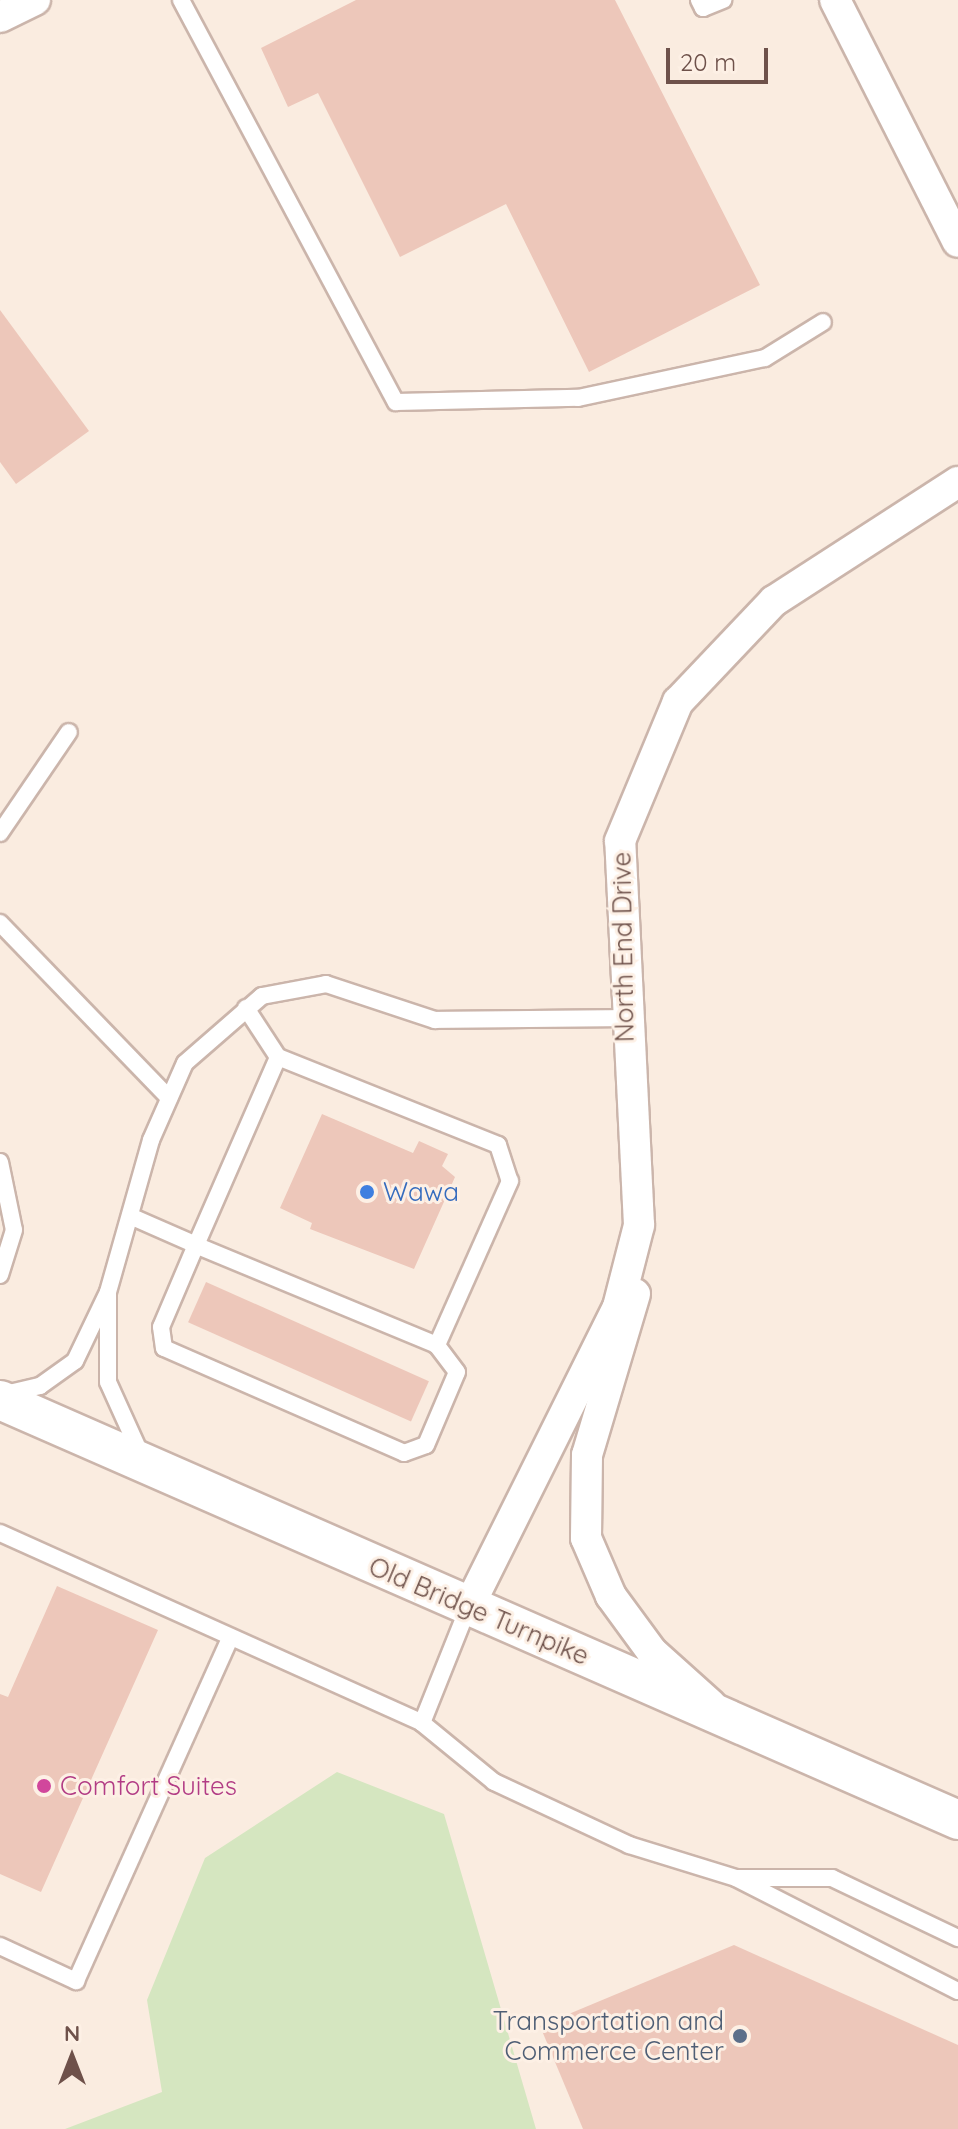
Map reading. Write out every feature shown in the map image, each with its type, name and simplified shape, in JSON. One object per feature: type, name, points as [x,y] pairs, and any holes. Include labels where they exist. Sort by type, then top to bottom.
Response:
[{"type":"street","points":[[0,17],[35,0]]},
{"type":"street","points":[[835,0],[958,242]]},
{"type":"street","name":"North End Drive","points":[[721,1714],[652,1652],[611,1596],[586,1538],[587,1455],[630,1330],[639,1225],[623,1018],[620,841],[678,702],[774,601],[958,482]]},
{"type":"street","name":"North End Drive","points":[[468,1608],[618,1307],[639,1225]]},
{"type":"street","name":"Old Bridge Turnpike","points":[[0,1398],[468,1608],[721,1714],[958,1820]]},
{"type":"lane","points":[[181,0],[396,402],[578,398],[765,358],[823,322]]},
{"type":"lane","points":[[699,0],[703,8],[723,0]]},
{"type":"lane","points":[[0,833],[69,732]]},
{"type":"lane","points":[[0,923],[169,1098]]},
{"type":"lane","points":[[0,1398],[59,1376],[75,1361],[108,1292],[169,1098],[185,1063],[246,1008],[284,988],[326,984],[435,1020],[623,1018]]},
{"type":"lane","points":[[246,1008],[278,1057],[498,1145],[508,1189],[437,1345]]},
{"type":"lane","points":[[130,1216],[196,1245],[437,1345],[457,1372],[426,1445],[404,1453],[164,1348],[161,1327],[196,1245],[278,1057]]},
{"type":"lane","points":[[0,1162],[14,1230],[0,1274]]},
{"type":"lane","points":[[108,1292],[108,1382],[147,1466]]},
{"type":"lane","points":[[0,1533],[422,1723],[494,1782],[629,1845],[736,1878],[958,1991]]},
{"type":"lane","points":[[422,1723],[468,1608]]},
{"type":"lane","points":[[0,1946],[76,1981],[230,1638]]},
{"type":"lane","points":[[736,1878],[832,1878],[958,1938]]},
{"type":"green space","points":[[337,1772],[444,1814],[536,2129],[65,2129],[162,2092],[147,2000],[205,1858]]},
{"type":"building","points":[[356,0],[615,0],[760,285],[589,372],[506,204],[400,257],[318,93],[288,107],[261,48]]},
{"type":"building","points":[[0,310],[89,431],[16,484],[0,462]]},
{"type":"building","name":"Wawa","points":[[322,1114],[413,1153],[419,1141],[448,1154],[442,1166],[455,1177],[414,1269],[310,1229],[312,1223],[280,1208]]},
{"type":"building","points":[[206,1282],[429,1381],[411,1421],[188,1322]]},
{"type":"building","name":"Comfort Suites","points":[[57,1586],[158,1630],[41,1892],[0,1874],[0,1694],[8,1697]]},
{"type":"building","name":"Transportation and Commerce Center","points":[[734,1945],[958,2045],[958,2129],[583,2129],[540,2026]]},
{"type":"place","name":"Wawa","points":[[367,1192]]},
{"type":"place","name":"Comfort Suites","points":[[44,1786]]},
{"type":"place","name":"Transportation and Commerce Center","points":[[740,2036]]}]
